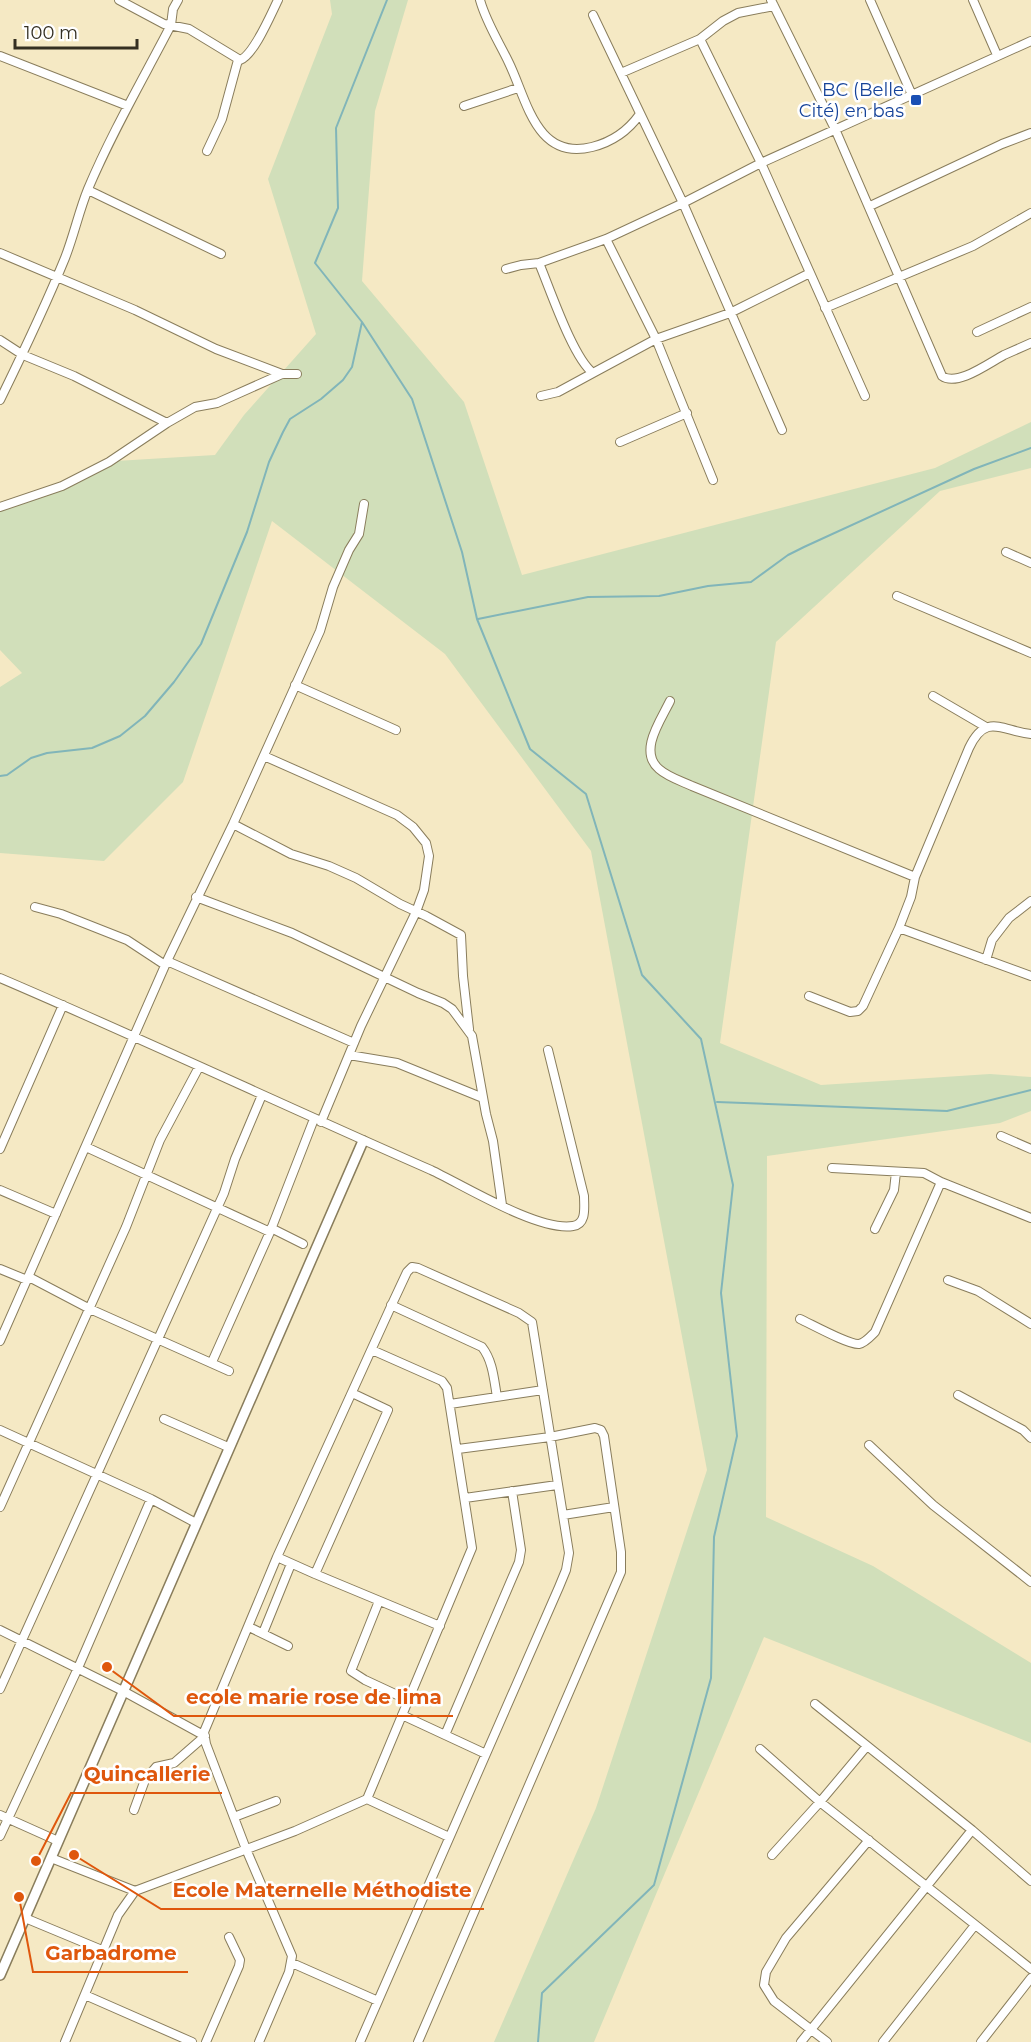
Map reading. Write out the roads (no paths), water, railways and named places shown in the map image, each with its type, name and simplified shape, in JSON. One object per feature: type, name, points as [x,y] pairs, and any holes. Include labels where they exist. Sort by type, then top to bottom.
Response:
[{"type":"street","points":[[119,0],[164,24],[189,29],[238,60],[243,59],[250,52],[278,0]]},
{"type":"street","points":[[0,400],[57,278],[88,190],[128,106],[171,25],[173,9],[178,0]]},
{"type":"street","points":[[480,0],[483,11],[508,60],[529,113],[542,132],[555,145],[568,150],[582,150],[600,145],[619,136],[632,126],[640,114]]},
{"type":"street","points":[[870,0],[912,95]]},
{"type":"street","points":[[973,0],[997,56]]},
{"type":"street","points":[[621,73],[700,39],[723,21],[738,13],[773,3],[870,206],[898,277],[942,376],[946,379],[964,377],[1011,351],[1031,343]]},
{"type":"street","points":[[593,15],[683,203],[782,430]]},
{"type":"street","points":[[700,39],[761,163],[865,396]]},
{"type":"street","points":[[506,270],[539,263],[606,239],[761,163],[1031,41]]},
{"type":"street","points":[[0,56],[128,106]]},
{"type":"street","points":[[207,151],[222,119],[238,60]]},
{"type":"street","points":[[464,106],[519,88]]},
{"type":"street","points":[[870,206],[1002,144],[1031,133]]},
{"type":"street","points":[[88,190],[221,254]]},
{"type":"street","points":[[825,308],[978,243],[1031,213]]},
{"type":"street","points":[[606,239],[656,339],[712,480]]},
{"type":"street","points":[[0,253],[135,310],[216,349],[282,374],[297,374]]},
{"type":"street","points":[[539,263],[581,359],[593,373]]},
{"type":"street","points":[[541,396],[558,392],[656,339],[730,314],[810,273]]},
{"type":"street","points":[[976,332],[1031,307]]},
{"type":"street","points":[[0,340],[23,355],[74,376],[167,423]]},
{"type":"street","points":[[0,507],[62,486],[109,462],[167,423],[195,408],[217,403],[282,374]]},
{"type":"street","points":[[620,442],[687,413]]},
{"type":"street","points":[[0,1341],[166,963],[320,631],[333,587],[349,550],[359,534],[364,504]]},
{"type":"street","points":[[1006,552],[1031,563]]},
{"type":"street","points":[[897,596],[1031,653]]},
{"type":"street","points":[[295,685],[396,730]]},
{"type":"street","points":[[933,696],[986,727]]},
{"type":"street","points":[[670,701],[652,740],[649,754],[660,771],[915,877]]},
{"type":"street","points":[[809,996],[850,1012],[858,1011],[863,1006],[899,928],[911,897],[915,877],[969,748],[979,731],[986,727],[1001,726],[1031,735]]},
{"type":"street","points":[[212,1362],[317,1121],[416,912],[424,890],[429,856],[426,843],[413,827],[397,815],[264,756]]},
{"type":"street","points":[[232,824],[291,854],[329,866],[356,878],[461,935],[469,1029],[493,1141],[502,1205]]},
{"type":"street","points":[[196,897],[292,933],[443,1003],[452,1009],[469,1029]]},
{"type":"street","points":[[986,960],[992,940],[1009,918],[1031,901]]},
{"type":"street","points":[[35,908],[61,914],[127,940],[166,963],[354,1043]]},
{"type":"street","points":[[899,928],[1031,976]]},
{"type":"street","points":[[0,978],[135,1035],[199,1067],[536,1220],[570,1227],[582,1221],[585,1211],[584,1196],[548,1050]]},
{"type":"street","points":[[0,1149],[63,1005]]},
{"type":"street","points":[[349,1055],[397,1064],[483,1098]]},
{"type":"street","points":[[0,1508],[126,1227],[160,1140],[199,1067]]},
{"type":"street","points":[[0,1689],[217,1208],[262,1095]]},
{"type":"street","points":[[1001,1136],[1031,1149]]},
{"type":"street","points":[[0,1975],[363,1141]]},
{"type":"street","points":[[86,1148],[217,1208],[303,1244]]},
{"type":"street","points":[[832,1168],[924,1173],[940,1182],[1031,1218]]},
{"type":"street","points":[[875,1229],[894,1190],[896,1173]]},
{"type":"street","points":[[800,1319],[848,1341],[859,1344],[868,1339],[875,1332],[940,1182]]},
{"type":"street","points":[[0,1190],[56,1214]]},
{"type":"street","points":[[259,2042],[292,1963],[291,1956],[246,1849],[206,1744],[204,1732],[277,1557],[407,1272],[412,1267],[524,1316],[532,1322],[569,1553],[566,1570],[360,2042]]},
{"type":"street","points":[[0,1269],[28,1279],[229,1371]]},
{"type":"street","points":[[948,1280],[978,1290],[1031,1324]]},
{"type":"street","points":[[392,1305],[482,1347],[491,1366],[497,1397]]},
{"type":"street","points":[[65,2042],[118,1915],[135,1891],[295,1831],[367,1799],[472,1548],[447,1388],[442,1381],[372,1350]]},
{"type":"street","points":[[450,1404],[543,1390]]},
{"type":"street","points":[[315,1574],[388,1410],[352,1393]]},
{"type":"street","points":[[958,1395],[1023,1430],[1031,1438]]},
{"type":"street","points":[[164,1419],[228,1447]]},
{"type":"street","points":[[418,2042],[621,1572],[621,1552],[604,1436],[601,1430],[595,1428],[550,1437],[458,1449]]},
{"type":"street","points":[[0,1430],[151,1499],[196,1523]]},
{"type":"street","points":[[869,1445],[933,1505],[1031,1582]]},
{"type":"street","points":[[465,1497],[557,1485]]},
{"type":"street","points":[[445,1735],[519,1562],[520,1550],[512,1491]]},
{"type":"street","points":[[0,1836],[4,1817],[78,1668],[151,1499]]},
{"type":"street","points":[[562,1515],[614,1507]]},
{"type":"street","points":[[277,1557],[440,1626]]},
{"type":"street","points":[[263,1633],[291,1564]]},
{"type":"street","points":[[379,1601],[351,1671],[364,1680],[408,1700]]},
{"type":"street","points":[[249,1627],[288,1646]]},
{"type":"street","points":[[0,1630],[123,1691],[205,1736]]},
{"type":"street","points":[[815,1704],[972,1830],[1031,1881]]},
{"type":"street","points":[[402,1714],[486,1754]]},
{"type":"street","points":[[134,1810],[145,1780],[156,1767],[174,1763],[205,1736]]},
{"type":"street","points":[[772,1855],[867,1746]]},
{"type":"street","points":[[760,1749],[820,1802],[1031,1969]]},
{"type":"street","points":[[367,1799],[449,1837]]},
{"type":"street","points":[[234,1817],[276,1801]]},
{"type":"street","points":[[4,1817],[58,1841]]},
{"type":"street","points":[[801,2042],[972,1830]]},
{"type":"street","points":[[827,2042],[767,1993],[764,1985],[766,1972],[796,1925],[869,1840]]},
{"type":"street","points":[[51,1858],[135,1891]]},
{"type":"street","points":[[25,1918],[102,1950]]},
{"type":"street","points":[[883,2042],[975,1925]]},
{"type":"street","points":[[206,2042],[239,1966],[240,1960],[229,1937]]},
{"type":"street","points":[[292,1963],[378,2001]]},
{"type":"street","points":[[981,2042],[1031,1978]]},
{"type":"street","points":[[85,1995],[192,2042]]},
{"type":"waterway","points":[[387,0],[336,128],[338,208],[315,263],[362,322],[412,399],[462,552],[477,619],[530,749],[586,794],[642,975],[701,1039],[733,1185],[721,1293],[737,1436],[714,1537],[711,1678],[654,1885],[542,1993],[538,2042]]},
{"type":"waterway","points":[[0,776],[7,775],[31,758],[47,753],[92,748],[120,736],[145,716],[174,682],[201,644],[247,532],[269,462],[283,432],[290,419],[321,399],[343,380],[352,367],[362,322]]},
{"type":"waterway","points":[[478,619],[588,597],[659,596],[708,586],[751,582],[788,555],[804,547],[974,469],[1031,448]]},
{"type":"waterway","points":[[717,1102],[947,1111],[1031,1090]]},
{"type":"place","name":"BC (Belle Cité) en bas","points":[[916,100]]},
{"type":"place","name":"ecole marie rose de lima","points":[[107,1667]]},
{"type":"place","name":"Ecole Maternelle Méthodiste","points":[[74,1855]]},
{"type":"place","name":"Quincallerie","points":[[36,1861]]},
{"type":"place","name":"Garbadrome","points":[[19,1897]]}]
